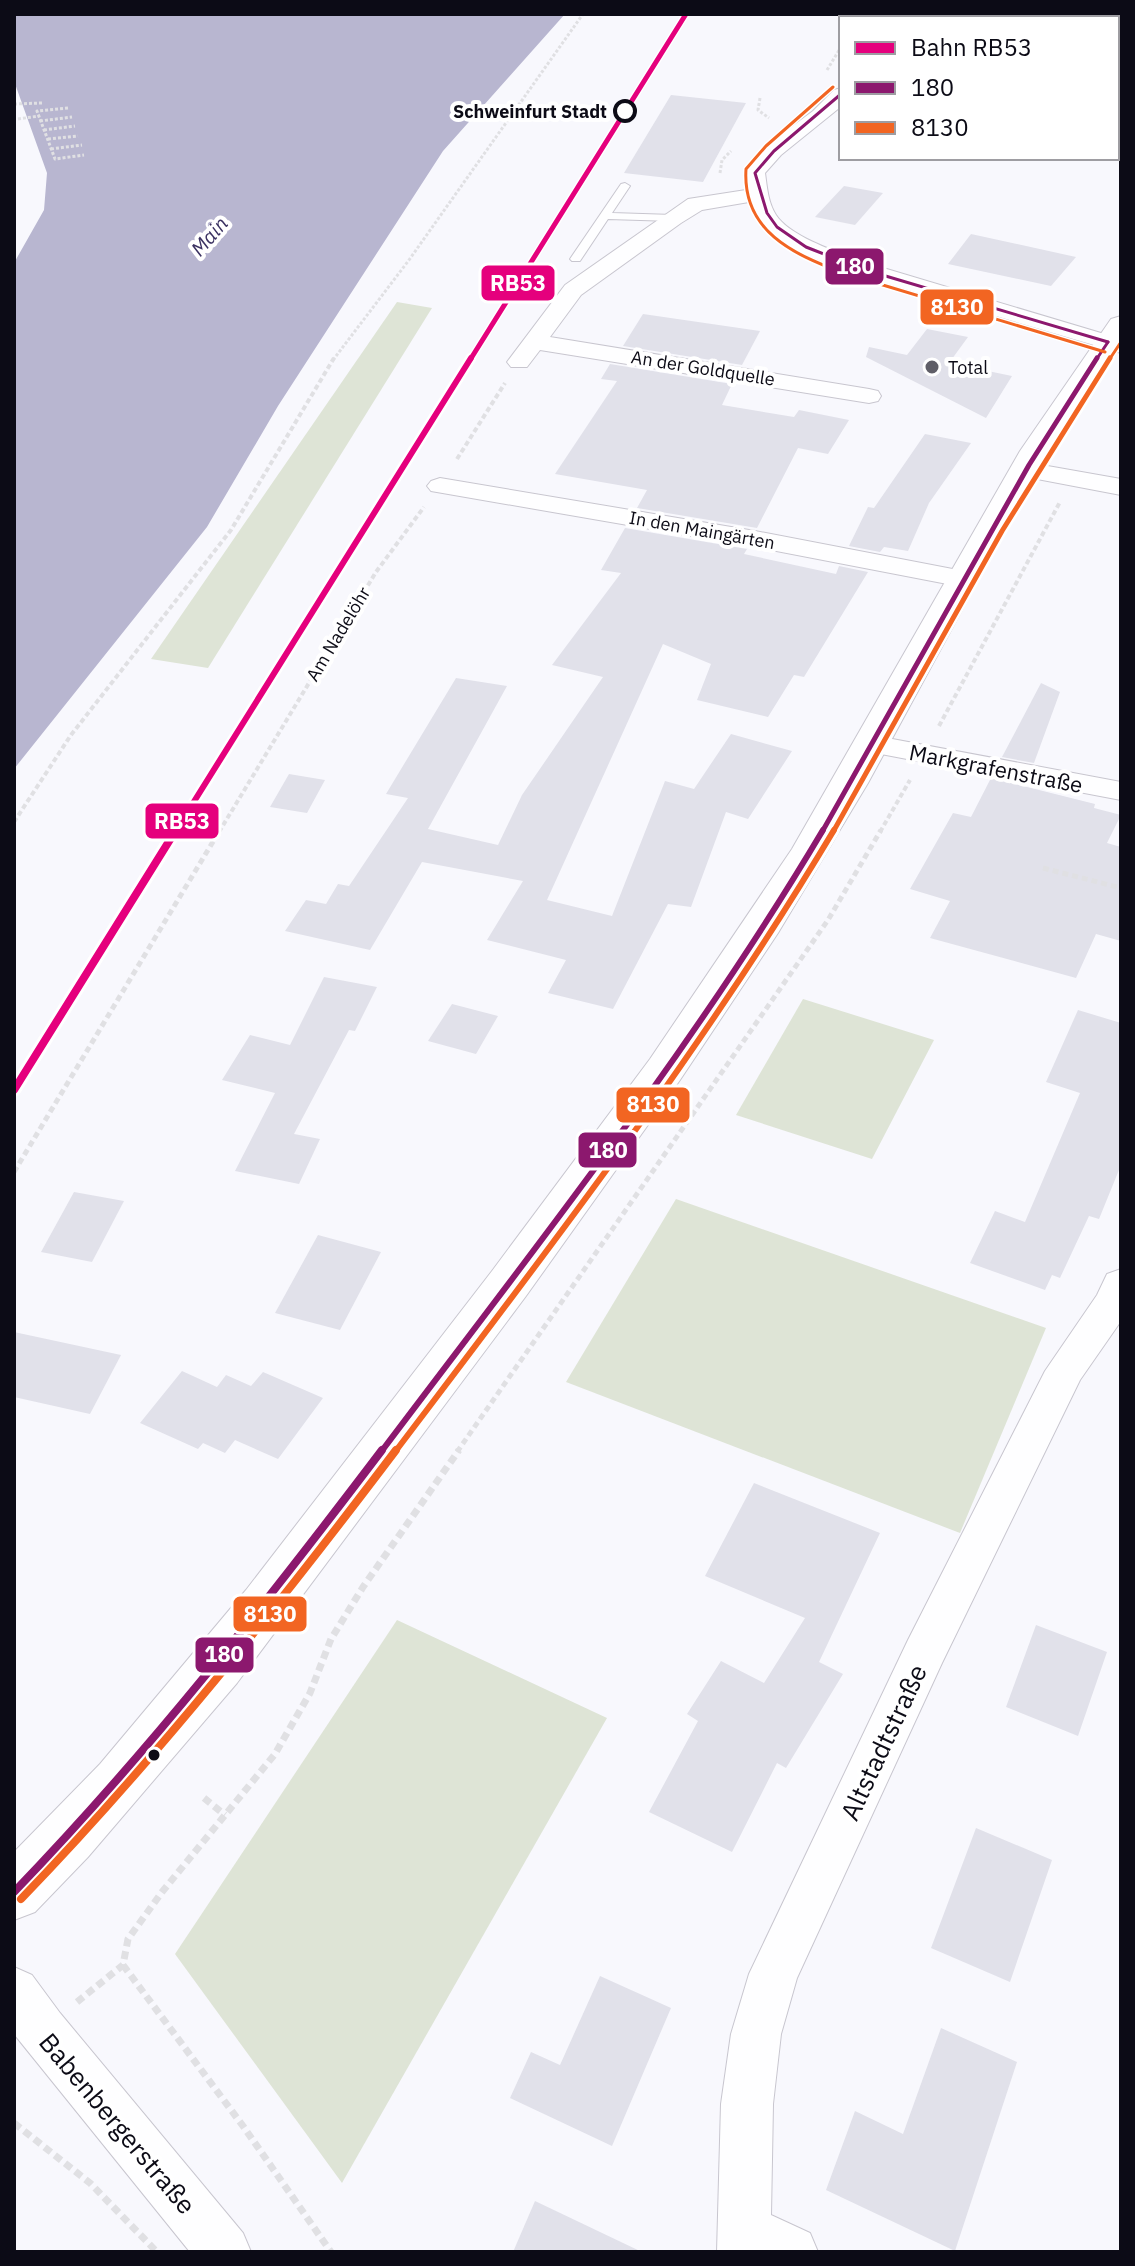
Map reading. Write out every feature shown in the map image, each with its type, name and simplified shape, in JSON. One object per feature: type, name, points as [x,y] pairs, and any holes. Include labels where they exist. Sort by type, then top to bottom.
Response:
[{"type":"main road","points":[[14,1892],[76,1833],[241,1640],[657,1080],[757,935],[821,832],[1050,424],[1117,338]]},
{"type":"street","points":[[839,96],[818,119],[763,160],[755,173],[757,195],[766,217],[777,229],[838,261],[1117,338]]},
{"type":"street","points":[[519,362],[573,290],[673,218],[696,204],[757,195]]},
{"type":"street","name":"An der Goldquelle","points":[[536,342],[869,396]]},
{"type":"street","points":[[1025,470],[1067,480],[1121,487]]},
{"type":"street","name":"In den Maingärten","points":[[440,486],[741,536],[963,579]]},
{"type":"street","name":"Markgrafenstraße","points":[[871,744],[1121,791]]},
{"type":"street","name":"Altstadtstraße","points":[[760,2245],[747,2104],[756,2034],[774,1974],[924,1654],[1065,1371],[1118,1297]]},
{"type":"street","name":"Babenbergerstraße","points":[[28,2012],[224,2252]]},
{"type":"lane","points":[[576,259],[625,186]]},
{"type":"lane","points":[[604,216],[673,218]]},
{"type":"path","points":[[14,822],[71,735],[231,530],[331,362],[409,260],[583,14]]},
{"type":"path","points":[[760,98],[758,110],[773,120]]},
{"type":"path","points":[[14,104],[42,103]]},
{"type":"path","points":[[68,108],[37,111],[55,159],[84,155]]},
{"type":"path","points":[[18,119],[72,117]]},
{"type":"path","points":[[44,130],[75,126]]},
{"type":"path","points":[[48,139],[78,136]]},
{"type":"path","points":[[51,149],[82,145]]},
{"type":"path","name":"Am Nadelöhr","points":[[14,1172],[376,572],[440,486],[519,362]]},
{"type":"path","points":[[331,2252],[243,2126],[123,1965],[128,1939],[162,1892],[275,1754],[310,1693],[331,1639],[363,1587],[828,920],[924,755],[1049,528],[1067,480]]},
{"type":"path","points":[[1043,868],[1121,888]]},
{"type":"path","points":[[204,1798],[226,1815]]},
{"type":"path","points":[[28,2012],[123,1965]]},
{"type":"path","points":[[14,2123],[58,2154],[157,2252]]},
{"type":"shaded area","points":[[397,302],[432,308],[208,668],[151,659]]},
{"type":"shaded area","points":[[803,999],[934,1040],[872,1159],[736,1115]]},
{"type":"shaded area","points":[[676,1199],[1046,1328],[960,1533],[566,1382]]},
{"type":"shaded area","points":[[397,1620],[607,1718],[342,2183],[175,1954]]},
{"type":"water","name":"Main","points":[[14,14],[565,14],[443,151],[278,406],[207,527],[14,769],[14,263],[44,210],[47,173],[14,81]]},
{"type":"building","points":[[671,95],[746,103],[703,182],[624,173]]},
{"type":"building","points":[[844,186],[883,193],[855,225],[815,217]]},
{"type":"building","points":[[971,234],[1076,257],[1051,286],[948,264]]},
{"type":"building","points":[[643,314],[760,331],[742,365],[623,346]]},
{"type":"building","name":"Total","points":[[927,329],[968,337],[949,363],[1012,376],[986,418],[866,357],[869,347],[907,355]]},
{"type":"building","points":[[610,364],[732,384],[722,405],[794,417],[799,410],[849,420],[828,454],[798,448],[757,528],[637,508],[647,490],[555,474],[617,381],[601,379]]},
{"type":"building","points":[[925,434],[971,443],[929,503],[908,551],[884,547],[880,552],[849,546],[868,507],[874,508]]},
{"type":"building","points":[[625,528],[747,549],[744,554],[836,574],[839,566],[868,572],[804,677],[794,675],[768,717],[697,700],[711,664],[663,644],[547,900],[612,916],[665,781],[694,789],[731,734],[792,751],[748,819],[726,812],[691,907],[668,904],[613,1009],[548,993],[566,960],[487,940],[523,881],[422,862],[370,950],[285,931],[306,900],[326,904],[338,884],[349,886],[408,798],[386,794],[456,678],[507,686],[428,829],[498,845],[522,795],[603,677],[552,665],[621,573],[601,570]]},
{"type":"building","points":[[1041,683],[1060,692],[1034,763],[1002,757]]},
{"type":"building","points":[[289,774],[325,780],[307,813],[270,807]]},
{"type":"building","points":[[991,778],[1095,804],[1094,808],[1121,815],[1107,843],[1121,847],[1121,941],[1096,934],[1076,978],[930,938],[950,901],[910,889],[953,813],[971,817]]},
{"type":"building","points":[[324,977],[377,987],[355,1031],[349,1030],[294,1134],[320,1139],[299,1184],[235,1171],[275,1093],[222,1080],[250,1035],[290,1045]]},
{"type":"building","points":[[452,1004],[498,1016],[476,1054],[428,1041]]},
{"type":"building","points":[[1078,1010],[1121,1023],[1121,1165],[1099,1219],[1089,1216],[1060,1278],[1052,1275],[1045,1290],[970,1263],[995,1211],[1025,1222],[1080,1093],[1046,1082]]},
{"type":"building","points":[[74,1192],[124,1201],[92,1262],[41,1252]]},
{"type":"building","points":[[318,1235],[381,1252],[340,1330],[275,1313]]},
{"type":"building","points":[[14,1332],[121,1355],[90,1414],[14,1397]]},
{"type":"building","points":[[182,1371],[217,1387],[226,1375],[251,1386],[263,1372],[323,1398],[278,1459],[235,1440],[225,1453],[203,1443],[198,1449],[140,1423]]},
{"type":"building","points":[[754,1483],[880,1533],[819,1662],[843,1674],[786,1768],[777,1763],[732,1852],[649,1812],[698,1721],[687,1714],[721,1661],[764,1683],[805,1618],[705,1576]]},
{"type":"building","points":[[1036,1625],[1107,1652],[1078,1736],[1006,1707]]},
{"type":"building","points":[[976,1828],[1052,1860],[1010,1982],[931,1948]]},
{"type":"building","points":[[600,1976],[671,2008],[612,2146],[510,2098],[531,2052],[560,2065]]},
{"type":"building","points":[[941,2028],[1017,2062],[955,2251],[826,2190],[855,2111],[903,2134]]},
{"type":"building","points":[[535,2201],[642,2252],[513,2252]]},
{"type":"rail line","name":"RB53","points":[[14,1090],[686,14]]},
{"type":"transit line","name":"8130","points":[[833,87],[766,146],[746,169],[750,205],[758,222],[770,236],[803,257],[843,273],[1105,352]]},
{"type":"transit line","name":"180","points":[[839,96],[774,151],[755,173],[759,195],[777,227],[806,247],[862,269],[1108,342]]},
{"type":"transit line","name":"180","points":[[14,1892],[125,1773],[229,1649],[528,1257],[676,1055],[814,845],[1029,465],[1108,342]]},
{"type":"transit line","name":"8130","points":[[21,1899],[133,1779],[238,1655],[537,1264],[635,1130],[730,994],[819,855],[1002,531],[1079,404],[1121,342]]},
{"type":"place","name":"Schweinfurt Stadt","points":[[625,111]]},
{"type":"place","name":"Total","points":[[932,367]]}]
